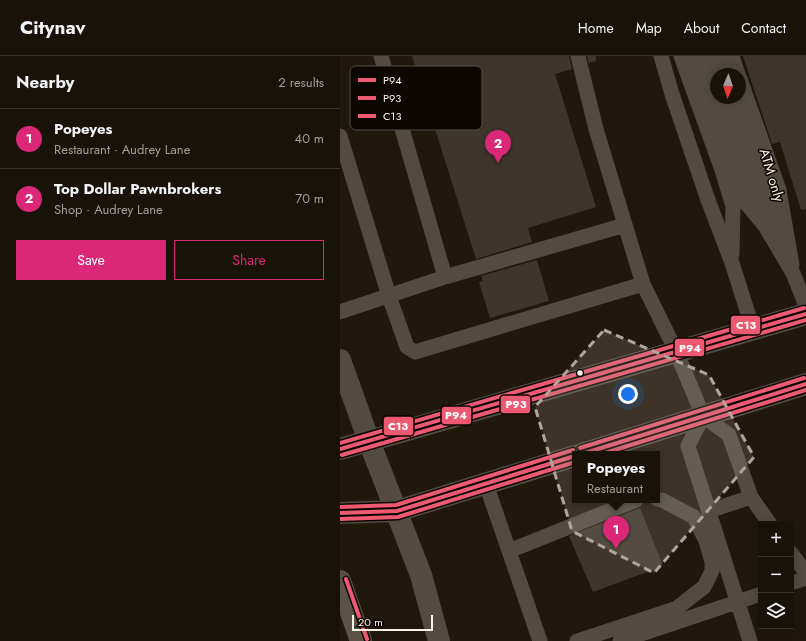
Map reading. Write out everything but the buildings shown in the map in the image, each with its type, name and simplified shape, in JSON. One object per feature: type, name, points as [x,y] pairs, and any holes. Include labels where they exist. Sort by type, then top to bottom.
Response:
[{"type":"main road","points":[[340,581],[361,641]]},
{"type":"street","points":[[340,448],[806,314]]},
{"type":"street","points":[[340,360],[368,441],[397,511],[421,575],[439,641]]},
{"type":"street","points":[[592,451],[806,384]]},
{"type":"street","points":[[340,513],[397,511],[572,457]]},
{"type":"lane","points":[[381,56],[384,66]]},
{"type":"lane","points":[[578,56],[596,129],[643,284],[676,351],[703,416],[729,435],[751,497],[768,521]]},
{"type":"lane","points":[[660,56],[708,200],[732,263],[753,329]]},
{"type":"lane","points":[[681,56],[722,170],[733,206],[732,263]]},
{"type":"lane","points":[[695,56],[735,168],[745,202],[765,226],[794,273]]},
{"type":"lane","points":[[708,56],[712,68]]},
{"type":"lane","points":[[720,56],[724,68]]},
{"type":"lane","points":[[732,56],[736,68]]},
{"type":"lane","name":"ATM only","points":[[746,96],[779,190],[794,273]]},
{"type":"lane","points":[[725,104],[744,157],[765,226]]},
{"type":"lane","points":[[736,104],[806,306]]},
{"type":"lane","points":[[402,130],[445,277]]},
{"type":"lane","points":[[340,136],[407,346],[415,352],[643,284]]},
{"type":"lane","points":[[732,263],[745,202]]},
{"type":"lane","points":[[340,312],[445,277],[625,225]]},
{"type":"lane","points":[[703,416],[688,446],[750,641]]},
{"type":"lane","points":[[486,484],[540,641]]},
{"type":"lane","points":[[709,511],[751,497]]},
{"type":"lane","points":[[578,641],[677,608],[704,587],[712,571],[712,562],[706,541],[694,517],[660,500]]},
{"type":"lane","points":[[509,551],[629,503]]},
{"type":"lane","points":[[794,557],[806,573]]},
{"type":"lane","points":[[794,583],[806,578]]},
{"type":"lane","points":[[620,641],[758,595]]},
{"type":"highlighted area","points":[[604,330],[709,375],[754,457],[654,573],[572,531],[535,407]]},
{"type":"transit line","name":"C13","points":[[340,443],[804,308]]},
{"type":"transit line","name":"P94","points":[[340,449],[806,314]]},
{"type":"transit line","name":"P93","points":[[342,455],[806,320]]},
{"type":"transit line","name":"C13","points":[[580,448],[804,378]]},
{"type":"transit line","name":"P94","points":[[592,451],[806,384]]},
{"type":"transit line","name":"P93","points":[[612,451],[806,390]]},
{"type":"transit line","name":"C13","points":[[340,507],[396,505],[573,450]]},
{"type":"transit line","name":"P94","points":[[340,513],[397,511],[572,457]]},
{"type":"transit line","name":"P93","points":[[340,519],[398,517],[572,463]]},
{"type":"transit line","name":"C13","points":[[346,579],[367,639]]},
{"type":"place","name":"Top Dollar Pawnbrokers","points":[[498,163]]},
{"type":"place","name":"Popeyes","points":[[616,549]]}]
